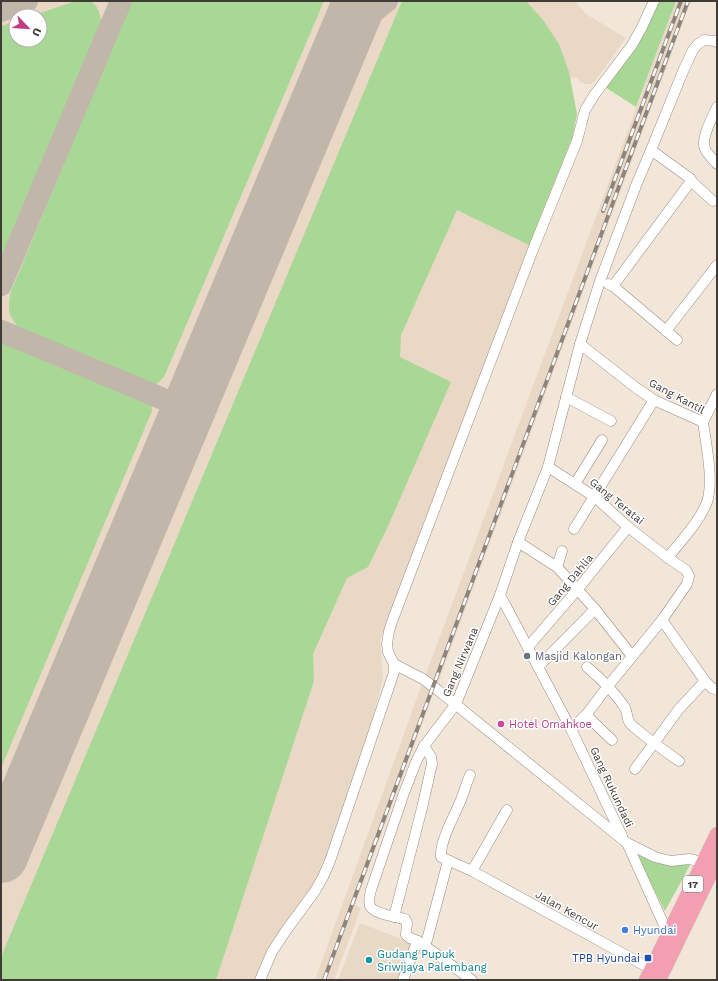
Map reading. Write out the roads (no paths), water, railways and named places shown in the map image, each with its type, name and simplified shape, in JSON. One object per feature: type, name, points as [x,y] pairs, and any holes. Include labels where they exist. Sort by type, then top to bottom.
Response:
[{"type":"highway","name":"17","points":[[652,976],[712,866],[717,834]]},
{"type":"street","points":[[260,980],[272,952],[316,891],[328,866],[392,680],[394,664],[388,652],[387,644],[392,619],[534,247],[577,141],[585,110],[634,40],[654,1]]},
{"type":"street","name":"Gang Nirwana","points":[[421,944],[406,935],[407,923],[405,919],[373,910],[370,906],[371,890],[416,762],[424,746],[456,704],[500,595],[518,542],[548,467],[580,344],[600,281],[637,183],[693,50],[704,40],[717,42]]},
{"type":"street","points":[[717,107],[704,137],[704,148],[717,164]]},
{"type":"street","points":[[651,150],[691,180],[713,201]]},
{"type":"street","points":[[613,286],[691,181]]},
{"type":"street","points":[[666,331],[717,265]]},
{"type":"street","points":[[600,281],[613,286],[676,340]]},
{"type":"street","name":"Gang Kantil","points":[[580,344],[654,400],[703,422],[710,482],[707,500],[701,514],[668,558]]},
{"type":"street","points":[[703,422],[717,394]]},
{"type":"street","points":[[566,397],[611,421]]},
{"type":"street","points":[[574,529],[654,400]]},
{"type":"street","points":[[575,484],[602,440]]},
{"type":"street","name":"Gang Teratai","points":[[548,467],[594,496],[628,527],[686,570],[689,576],[687,584],[662,620]]},
{"type":"street","name":"Gang Dahlia","points":[[528,647],[628,527]]},
{"type":"street","points":[[518,542],[557,567],[595,609],[632,656]]},
{"type":"street","points":[[557,567],[562,551]]},
{"type":"street","name":"Gang Rukundadi","points":[[500,595],[571,729],[625,841],[674,937]]},
{"type":"street","points":[[538,667],[595,609]]},
{"type":"street","points":[[571,729],[586,715],[662,620],[705,680],[712,688],[717,690]]},
{"type":"street","points":[[394,664],[428,683],[456,704],[625,841],[655,857],[670,861],[690,859],[712,866]]},
{"type":"street","points":[[587,666],[608,686],[626,711],[629,722],[654,744],[679,761]]},
{"type":"street","points":[[635,769],[679,710],[705,680]]},
{"type":"street","points":[[586,715],[612,740]]},
{"type":"street","points":[[394,917],[432,764],[431,757],[424,746]]},
{"type":"street","points":[[403,980],[421,944],[448,861],[441,857],[441,850],[470,775]]},
{"type":"street","points":[[472,872],[507,810]]},
{"type":"street","name":"Jalan Kencur","points":[[448,861],[472,872],[652,976]]},
{"type":"street","points":[[421,944],[472,980]]},
{"type":"railway","points":[[603,211],[681,1]]},
{"type":"railway","points":[[324,980],[688,1]]},
{"type":"place","name":"Masjid Kalongan","points":[[527,656]]},
{"type":"place","name":"Hotel Omahkoe","points":[[501,724]]},
{"type":"place","name":"Hyundai","points":[[625,930]]},
{"type":"place","name":"TPB Hyundai","points":[[648,958]]},
{"type":"place","name":"Gudang Pupuk Sriwijaya Palembang","points":[[369,960]]}]
